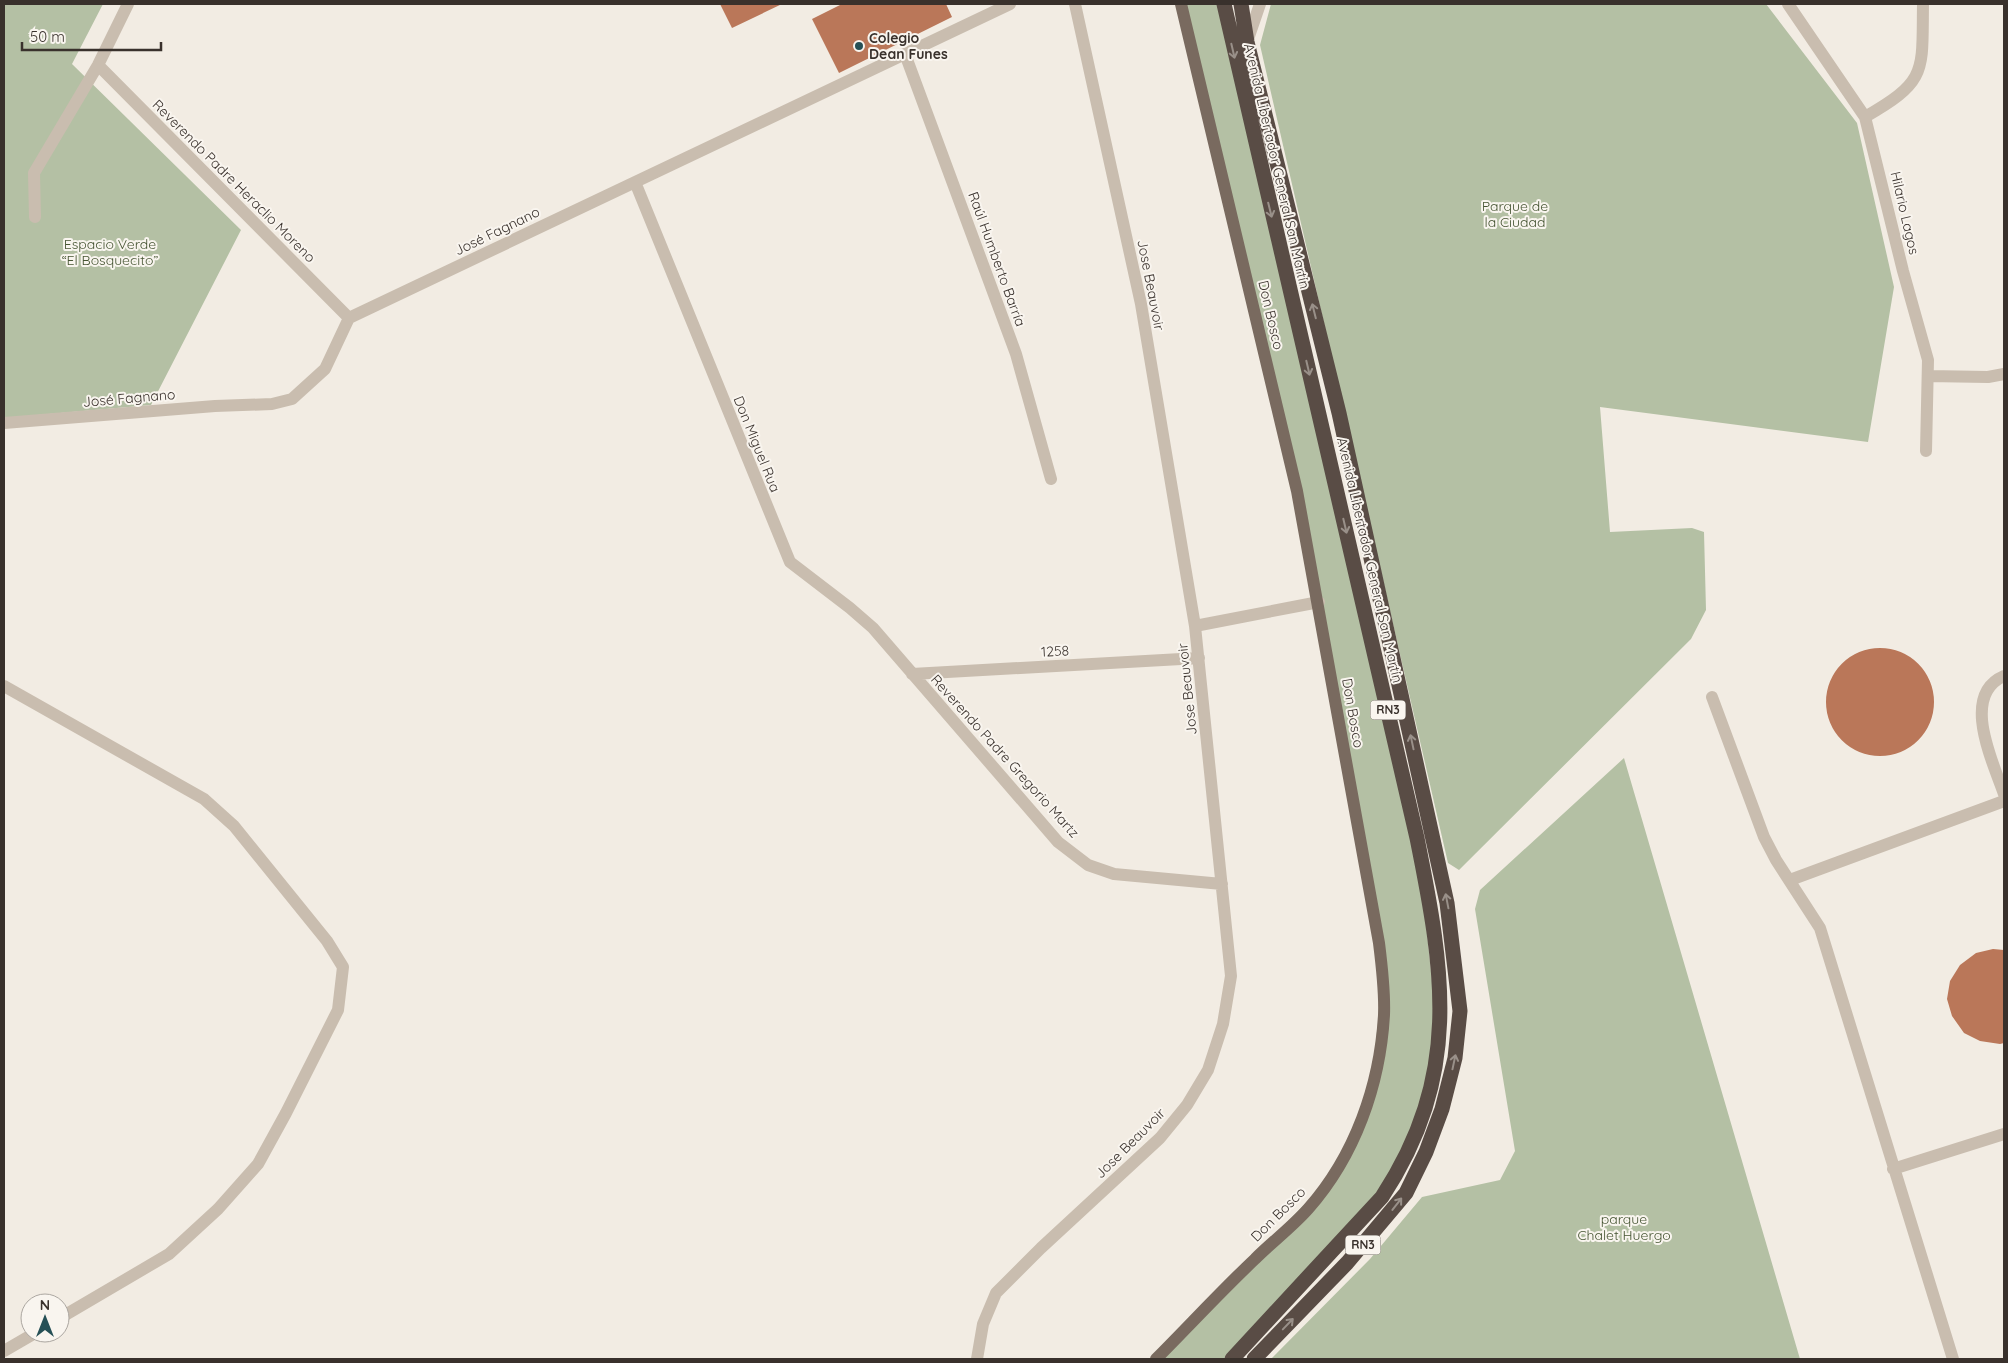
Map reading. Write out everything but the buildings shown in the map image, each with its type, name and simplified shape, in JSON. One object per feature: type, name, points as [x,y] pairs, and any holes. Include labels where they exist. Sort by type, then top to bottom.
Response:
[{"type":"highway","name":"Avenida Libertador General San Martín","points":[[1224,4],[1250,124],[1417,838],[1435,926],[1441,996],[1438,1048],[1431,1092],[1402,1167],[1377,1203],[1232,1359]]},
{"type":"highway","name":"Avenida Libertador General San Martín","points":[[1241,4],[1247,42],[1339,413],[1447,903],[1460,1011],[1455,1058],[1442,1110],[1426,1152],[1406,1193],[1353,1257],[1254,1359]]},
{"type":"main road","name":"Don Bosco","points":[[1156,1359],[1254,1259],[1308,1210],[1336,1171],[1356,1134],[1370,1094],[1379,1057],[1384,1014],[1379,943],[1319,602],[1297,491],[1181,4]]},
{"type":"street","points":[[35,217],[34,173],[98,65],[128,4]]},
{"type":"street","name":"José Fagnano","points":[[4,424],[215,406],[272,404],[292,399],[324,369],[349,318],[1010,4]]},
{"type":"street","name":"Jose Beauvoir","points":[[978,1359],[983,1324],[996,1293],[1040,1248],[1160,1138],[1187,1105],[1208,1070],[1223,1024],[1231,976],[1195,626],[1141,304],[1075,4]]},
{"type":"street","points":[[1247,42],[1260,4]]},
{"type":"street","name":"Hilario Lagos","points":[[1788,4],[1865,116],[1903,271],[1928,360],[1926,451]]},
{"type":"street","points":[[1865,116],[1897,99],[1911,85],[1921,66],[1922,4]]},
{"type":"street","name":"Raúl Humberto Barría","points":[[905,54],[1016,354],[1051,479]]},
{"type":"street","name":"Reverendo Padre Heraclio Moreno","points":[[98,65],[349,318]]},
{"type":"street","name":"Don Miguel Rua","points":[[635,182],[790,562],[873,628],[912,674]]},
{"type":"street","points":[[1928,376],[1988,377],[2004,374]]},
{"type":"street","points":[[1195,626],[1319,602]]},
{"type":"street","name":"1258","points":[[912,674],[1199,658]]},
{"type":"street","name":"Reverendo Padre Gregorio Martz","points":[[912,674],[1058,842],[1088,865],[1114,874],[1222,884]]},
{"type":"street","points":[[2004,676],[1996,679],[1986,692],[1982,714],[1984,738],[2004,794]]},
{"type":"street","points":[[4,686],[204,799],[234,826],[327,941],[343,967],[342,990],[338,1010],[258,1164],[218,1209],[169,1254],[70,1312]]},
{"type":"street","points":[[1712,697],[1764,837],[1820,928],[1953,1359]]},
{"type":"street","points":[[1790,880],[2004,801]]},
{"type":"street","points":[[1893,1169],[2004,1134]]},
{"type":"street","points":[[4,1351],[20,1342]]},
{"type":"green space","name":"Espacio Verde “El Bosquecito”","points":[[4,4],[103,4],[72,64],[241,230],[151,405],[4,418]]},
{"type":"green space","points":[[1181,4],[1224,4],[1417,838],[1439,1048],[1402,1167],[1232,1359],[1157,1359],[1336,1171],[1370,1094],[1383,978],[1319,602]]},
{"type":"green space","name":"Parque de la Ciudad","points":[[1271,4],[1766,4],[1857,123],[1894,287],[1868,442],[1600,407],[1610,532],[1692,528],[1704,532],[1706,610],[1691,639],[1459,870],[1448,863],[1260,45]]},
{"type":"green space","name":"parque Chalet Huergo","points":[[1624,758],[1800,1359],[1271,1359],[1370,1259],[1422,1197],[1500,1180],[1515,1151],[1475,909],[1480,890]]},
{"type":"place","name":"Colegio Dean Funes","points":[[859,46]]}]
